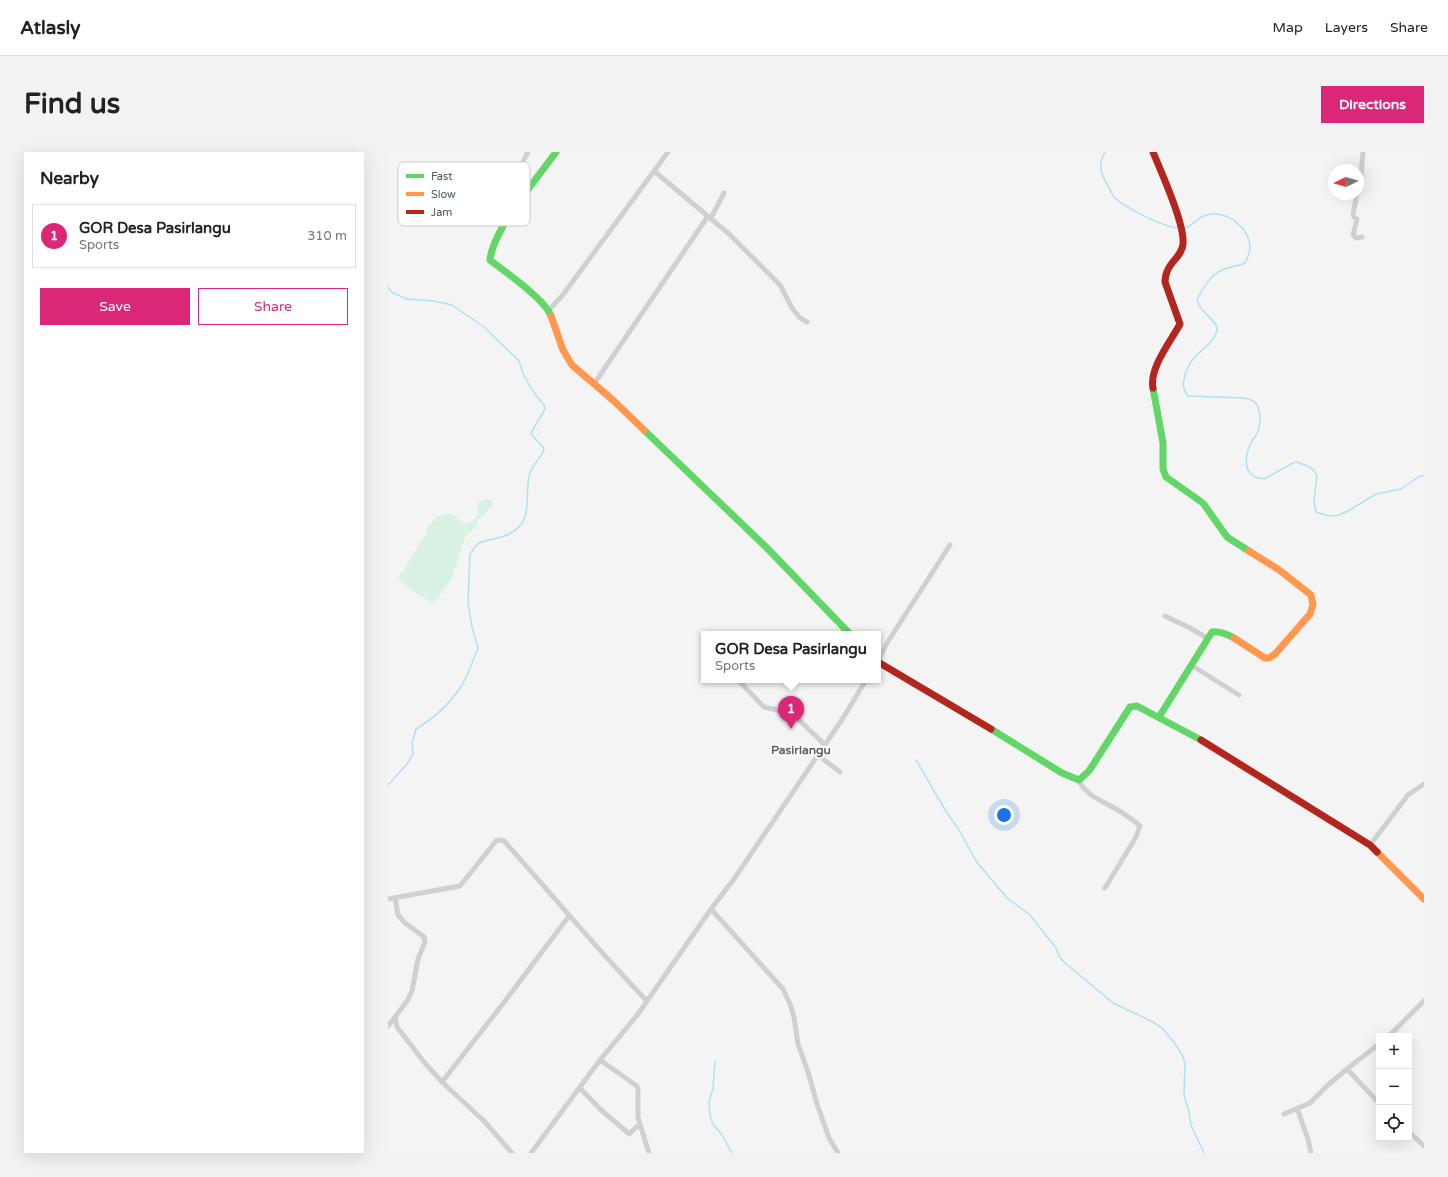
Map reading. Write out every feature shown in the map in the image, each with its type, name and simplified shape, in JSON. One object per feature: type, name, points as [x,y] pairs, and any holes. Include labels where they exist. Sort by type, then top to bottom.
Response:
[{"type":"street","points":[[523,162],[528,152]]},
{"type":"street","points":[[530,188],[556,152]]},
{"type":"street","points":[[549,310],[562,296],[668,152]]},
{"type":"street","points":[[1153,152],[1178,221],[1183,242],[1182,248],[1167,268],[1165,276],[1165,282],[1180,324],[1155,368],[1152,385],[1164,443],[1163,469],[1166,478],[1180,486],[1203,503],[1227,537],[1278,569],[1311,595],[1313,600],[1310,614],[1275,654],[1268,658],[1265,658],[1233,637],[1218,631],[1212,632],[1158,717]]},
{"type":"street","points":[[1362,164],[1363,152]]},
{"type":"street","points":[[654,171],[728,233],[780,285],[792,308],[800,318],[807,322]]},
{"type":"street","points":[[594,384],[710,217],[724,194]]},
{"type":"street","points":[[1356,200],[1353,215],[1357,221],[1353,236],[1356,238],[1362,237]]},
{"type":"street","points":[[505,226],[495,242],[489,256],[490,260],[523,285],[549,310],[568,361],[614,401],[768,548],[847,631]]},
{"type":"street","points":[[881,655],[950,544]]},
{"type":"street","points":[[1165,616],[1207,638]]},
{"type":"street","points":[[881,663],[1062,773],[1078,780],[1084,788],[1096,798],[1116,809],[1140,826],[1136,837],[1105,888]]},
{"type":"street","points":[[1191,665],[1239,695]]},
{"type":"street","points":[[741,683],[764,707],[782,711],[791,715],[799,720],[825,745]]},
{"type":"street","points":[[531,1153],[600,1060],[647,1001],[711,909],[734,879],[825,745],[864,683]]},
{"type":"street","points":[[1078,780],[1089,771],[1130,707],[1137,706],[1207,743],[1370,844],[1424,899]]},
{"type":"street","points":[[818,755],[840,772]]},
{"type":"street","points":[[1370,844],[1408,795],[1424,784]]},
{"type":"street","points":[[388,899],[460,886],[496,841],[504,841],[622,976],[647,1001]]},
{"type":"street","points":[[388,1026],[410,995],[418,959],[425,942],[424,937],[404,922],[398,914],[395,898]]},
{"type":"street","points":[[711,909],[783,989],[787,996],[794,1017],[798,1044],[817,1104],[829,1138],[838,1153]]},
{"type":"street","points":[[442,1082],[506,1001],[569,916]]},
{"type":"street","points":[[1392,1033],[1424,1001]]},
{"type":"street","points":[[395,1017],[397,1027],[442,1082],[484,1121],[512,1153]]},
{"type":"street","points":[[1284,1114],[1310,1103],[1328,1085],[1376,1046]]},
{"type":"street","points":[[600,1060],[636,1086],[639,1091],[638,1118],[649,1153]]},
{"type":"street","points":[[1347,1069],[1376,1100]]},
{"type":"street","points":[[580,1088],[600,1109],[629,1134],[640,1124]]},
{"type":"street","points":[[1297,1108],[1308,1139],[1311,1153]]},
{"type":"street","points":[[1412,1135],[1424,1146]]},
{"type":"green space","points":[[487,499],[492,501],[492,506],[479,519],[475,528],[465,537],[452,578],[438,598],[432,603],[410,589],[398,578],[425,536],[428,527],[437,517],[448,513],[452,514],[463,523],[472,522],[478,515],[478,502]]},
{"type":"waterway","points":[[1105,152],[1101,161],[1101,169],[1103,177],[1114,197],[1144,216],[1170,227],[1177,228]]},
{"type":"waterway","points":[[1183,228],[1186,228],[1201,217],[1213,214],[1222,215],[1228,217],[1239,225],[1244,230],[1249,242],[1250,252],[1245,263],[1221,270],[1217,273],[1205,285],[1197,300],[1203,311],[1213,321],[1217,327],[1217,330],[1211,342],[1189,365],[1184,382],[1185,392],[1188,396],[1244,398],[1252,400],[1256,403],[1260,416],[1258,430],[1249,447],[1246,460],[1249,472],[1256,477],[1264,479],[1293,463],[1297,462],[1310,467],[1317,476],[1314,501],[1316,512],[1329,516],[1339,515],[1348,511],[1376,494],[1401,489],[1420,476],[1424,476]]},
{"type":"waterway","points":[[388,286],[391,292],[407,299],[434,301],[452,305],[484,327],[519,361],[523,374],[532,390],[544,405],[545,409],[531,433],[544,449],[530,473],[528,481],[526,515],[523,522],[517,529],[509,534],[479,543],[470,554],[468,603],[472,627],[478,648],[469,671],[459,690],[448,703],[436,715],[416,729],[412,743],[413,753],[411,758],[388,785]]},
{"type":"waterway","points":[[916,760],[947,813],[958,828],[976,861],[1007,898],[1030,915],[1056,948],[1059,956],[1065,963],[1113,1003],[1161,1027],[1173,1041],[1183,1056],[1185,1065],[1184,1095],[1191,1125],[1204,1153]]},
{"type":"waterway","points":[[715,1062],[713,1088],[709,1102],[710,1116],[713,1124],[722,1135],[732,1153]]},
{"type":"traffic: fast","points":[[530,187],[556,152]]},
{"type":"traffic: fast","points":[[503,226],[493,248],[490,260],[533,294],[547,309],[551,316]]},
{"type":"traffic: fast","points":[[1153,388],[1163,443],[1163,469],[1166,477],[1203,503],[1227,537],[1249,551]]},
{"type":"traffic: fast","points":[[644,430],[767,548],[847,631]]},
{"type":"traffic: fast","points":[[1159,717],[1212,632],[1223,633],[1234,638]]},
{"type":"traffic: fast","points":[[991,729],[1062,773],[1079,780],[1089,771],[1130,707],[1137,706],[1201,740]]},
{"type":"traffic: slow","points":[[551,316],[563,350],[572,365],[614,401],[644,430]]},
{"type":"traffic: slow","points":[[1234,638],[1265,658],[1269,658],[1275,654],[1310,614],[1313,605],[1311,595],[1278,569],[1249,551]]},
{"type":"traffic: slow","points":[[1377,852],[1424,899]]},
{"type":"traffic: jam","points":[[1153,152],[1176,211],[1183,235],[1183,244],[1180,253],[1170,265],[1165,282],[1180,324],[1157,363],[1154,372],[1153,388]]},
{"type":"traffic: jam","points":[[881,664],[991,729]]},
{"type":"traffic: jam","points":[[1201,740],[1370,845],[1377,852]]},
{"type":"place","name":"GOR Desa Pasirlangu","points":[[791,729]]},
{"type":"district","name":"Pasirlangu","points":[[801,750]]}]
